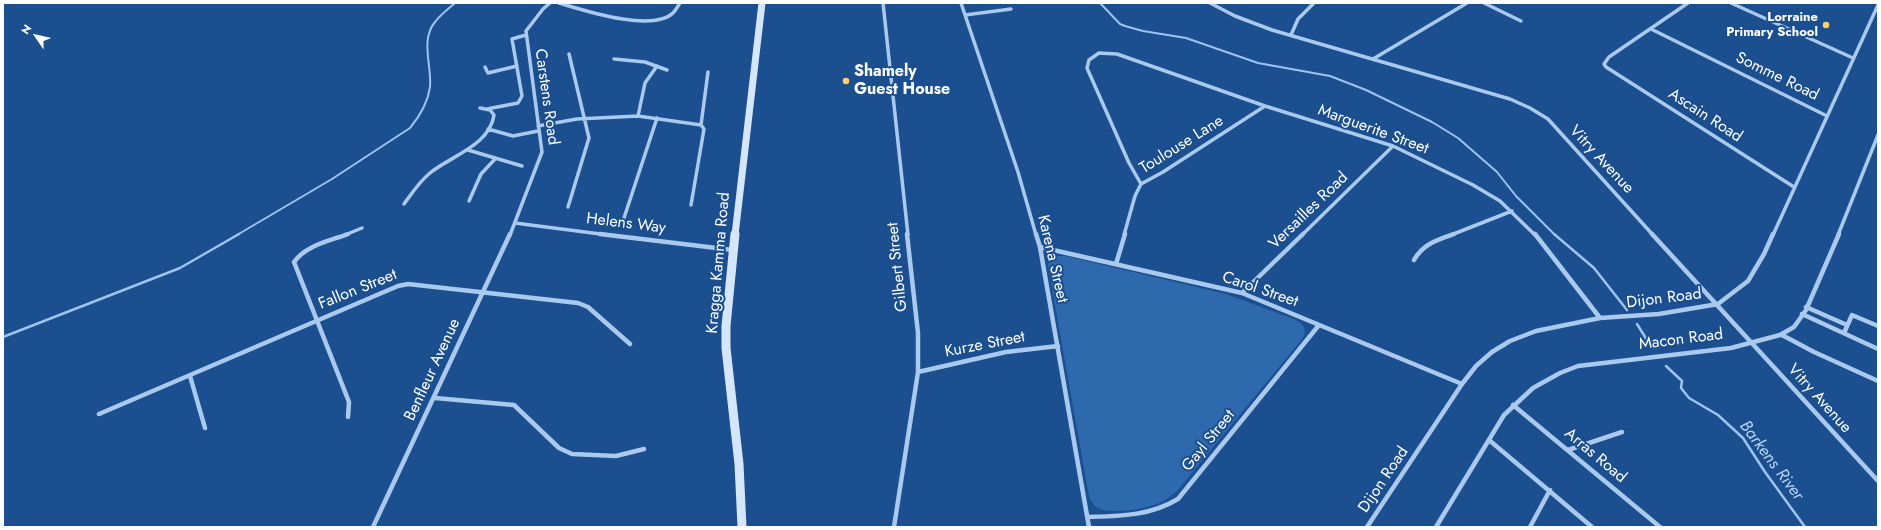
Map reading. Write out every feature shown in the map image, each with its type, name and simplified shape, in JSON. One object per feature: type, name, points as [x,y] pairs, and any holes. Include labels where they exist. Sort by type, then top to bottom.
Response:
[{"type":"main road","name":"Kragga Kamma Road","points":[[742,527],[738,464],[726,348],[726,326],[733,250],[762,3]]},
{"type":"street","name":"Carstens Road","points":[[516,223],[541,157],[526,35],[528,26],[550,3]]},
{"type":"street","points":[[559,3],[600,14],[647,22],[661,20],[671,16],[677,10],[680,3]]},
{"type":"street","name":"Gilbert Street","points":[[883,3],[918,334],[918,372],[894,527]]},
{"type":"street","name":"Karena Street","points":[[961,3],[1015,165],[1040,247],[1089,527]]},
{"type":"street","name":"Vitry Avenue","points":[[1210,3],[1259,26],[1510,99],[1539,112],[1548,119],[1718,304],[1878,481]]},
{"type":"street","points":[[1291,35],[1298,19],[1314,3]]},
{"type":"street","points":[[1373,59],[1466,3]]},
{"type":"street","points":[[1484,3],[1521,22]]},
{"type":"street","points":[[1651,29],[1688,3]]},
{"type":"street","points":[[1731,3],[1853,58]]},
{"type":"street","name":"Dijon Road","points":[[1367,527],[1462,384],[1476,366],[1510,341],[1536,331],[1600,318],[1659,314],[1718,304],[1748,282],[1764,254],[1878,5]]},
{"type":"street","points":[[965,15],[1011,9]]},
{"type":"street","name":"Ascain Road","points":[[1651,29],[1609,57],[1604,64],[1606,67],[1794,187]]},
{"type":"street","name":"Somme Road","points":[[1651,29],[1827,116]]},
{"type":"street","points":[[487,109],[518,103],[521,100],[522,96],[512,39],[526,35]]},
{"type":"street","name":"Marguerite Street","points":[[1141,184],[1129,163],[1087,68],[1087,62],[1099,53],[1117,54],[1265,106],[1393,146],[1473,185],[1489,194],[1512,211],[1531,229],[1600,318]]},
{"type":"street","points":[[568,207],[589,138],[569,54]]},
{"type":"street","points":[[614,59],[638,61],[667,70]]},
{"type":"street","points":[[485,67],[488,73],[517,66]]},
{"type":"street","points":[[638,116],[643,85],[646,77],[657,66]]},
{"type":"street","points":[[691,205],[704,129],[701,126],[708,72]]},
{"type":"street","name":"Toulouse Lane","points":[[1116,264],[1135,196],[1141,184],[1163,172],[1265,106]]},
{"type":"street","points":[[404,204],[429,174],[449,160],[468,150],[488,129],[495,117],[492,111],[480,108]]},
{"type":"street","points":[[538,126],[584,119],[638,116],[701,126]]},
{"type":"street","points":[[624,218],[657,118]]},
{"type":"street","points":[[488,129],[513,136],[538,131]]},
{"type":"street","name":"Macon Road","points":[[1436,527],[1504,415],[1513,405],[1538,385],[1560,373],[1578,366],[1754,344],[1782,335],[1793,327],[1806,307],[1827,262],[1878,135]]},
{"type":"street","name":"Versailles Road","points":[[1242,294],[1393,146]]},
{"type":"street","points":[[468,150],[522,166]]},
{"type":"street","points":[[469,201],[481,174],[496,158]]},
{"type":"street","points":[[1414,260],[1425,245],[1512,211]]},
{"type":"street","name":"Helens Way","points":[[516,223],[733,250]]},
{"type":"street","name":"Benfleur Avenue","points":[[373,527],[516,223]]},
{"type":"street","points":[[348,417],[349,402],[294,265],[295,260],[306,250],[362,228]]},
{"type":"street","name":"Carol Street","points":[[1040,247],[1242,294],[1462,384]]},
{"type":"street","name":"Fallon Street","points":[[99,414],[403,284],[570,302],[583,305],[630,344]]},
{"type":"street","points":[[1806,307],[1847,325]]},
{"type":"street","points":[[1802,314],[1878,349]]},
{"type":"street","points":[[1844,333],[1852,315],[1878,326]]},
{"type":"street","name":"Gayl Street","points":[[1088,517],[1142,514],[1169,506],[1178,499],[1319,325]]},
{"type":"street","points":[[1782,335],[1814,352],[1878,381]]},
{"type":"street","name":"Kurze Street","points":[[918,372],[1006,352],[1058,346]]},
{"type":"street","points":[[190,376],[205,428]]},
{"type":"street","points":[[435,398],[506,403],[514,405],[559,448],[572,454],[616,456],[644,449]]},
{"type":"street","name":"Arras Road","points":[[1513,405],[1660,527]]},
{"type":"street","points":[[1568,450],[1622,432]]},
{"type":"street","points":[[1490,440],[1592,527]]},
{"type":"street","points":[[1530,527],[1550,490]]},
{"type":"shaded area","points":[[1055,256],[1065,256],[1226,294],[1296,320],[1301,323],[1305,330],[1303,338],[1177,491],[1159,503],[1138,509],[1111,511],[1098,508],[1093,504],[1089,496],[1048,266],[1050,259]]},
{"type":"waterway","points":[[237,235],[332,179],[410,128],[423,109],[429,93],[430,79],[427,45],[428,37],[435,22],[455,3]]},
{"type":"waterway","points":[[1100,3],[1120,24],[1125,26],[1143,31],[1186,38],[1258,63],[1330,76],[1366,90],[1432,122],[1458,138],[1497,172],[1516,196],[1554,234]]},
{"type":"waterway","points":[[3,337],[180,268],[239,234]]},
{"type":"waterway","points":[[1554,234],[1594,268],[1627,310]]},
{"type":"waterway","name":"Barkens River","points":[[1637,324],[1652,348]]},
{"type":"waterway","name":"Barkens River","points":[[1666,366],[1682,381],[1681,388],[1689,398],[1718,415],[1743,438],[1765,472],[1805,527]]},
{"type":"place","name":"Lorraine Primary School","points":[[1826,25]]},
{"type":"place","name":"Shamely Guest House","points":[[846,81]]}]
